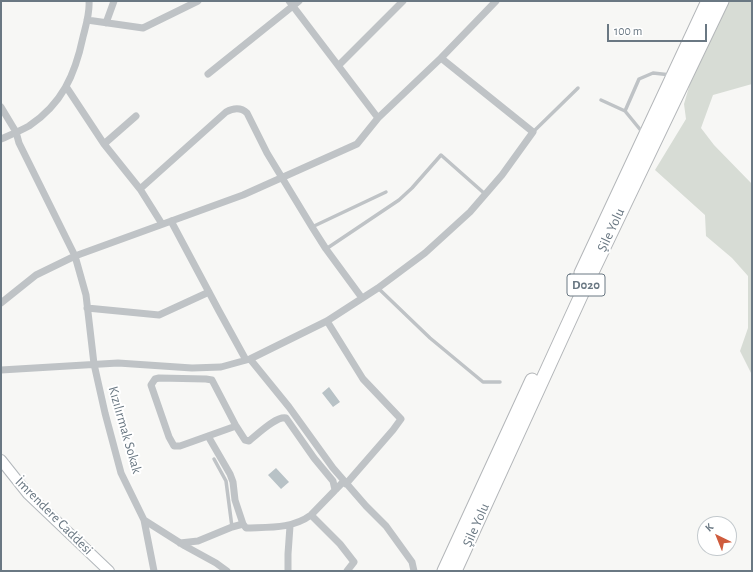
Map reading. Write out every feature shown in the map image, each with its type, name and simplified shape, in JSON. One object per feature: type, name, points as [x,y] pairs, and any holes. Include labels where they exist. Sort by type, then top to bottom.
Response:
[{"type":"highway","name":"Şile Yolu","points":[[444,571],[672,75],[708,1]]},
{"type":"highway","name":"Şile Yolu","points":[[455,571],[574,310],[722,1]]},
{"type":"street","points":[[1,139],[28,126],[51,108],[67,88],[81,47],[89,8],[88,1]]},
{"type":"street","points":[[106,22],[114,1]]},
{"type":"street","points":[[87,20],[143,28],[198,1]]},
{"type":"street","points":[[208,74],[291,4],[299,1]]},
{"type":"street","points":[[339,65],[403,1]]},
{"type":"street","points":[[1,303],[36,275],[75,256],[243,195],[357,144],[378,118],[441,58],[496,1]]},
{"type":"street","points":[[291,4],[378,118]]},
{"type":"street","points":[[1,370],[118,363],[192,368],[221,367],[248,359],[327,321],[378,288],[425,253],[470,212],[522,149],[533,132],[441,58]]},
{"type":"street","points":[[67,88],[104,144],[140,189],[162,224]]},
{"type":"street","name":"Kızılırmak Sokak","points":[[1,107],[16,132],[19,143],[75,256],[86,295],[94,364],[121,473],[144,520],[154,571]]},
{"type":"street","points":[[140,189],[226,112],[234,109],[241,109],[247,113],[267,153],[326,249],[362,298]]},
{"type":"street","points":[[104,144],[136,116]]},
{"type":"street","points":[[171,221],[209,292],[248,359],[289,407],[333,468],[366,506],[386,526],[412,562],[414,571]]},
{"type":"street","points":[[88,308],[159,315],[209,292]]},
{"type":"street","points":[[208,436],[230,474],[233,482],[235,500],[243,524],[246,528],[290,526],[305,520],[311,515],[335,490],[345,482],[393,430],[401,419],[364,379],[327,321]]},
{"type":"street","points":[[236,426],[180,446],[174,446],[169,437],[151,385],[155,379],[168,377],[212,380],[236,426],[245,440],[249,441],[276,420],[281,417],[286,418],[314,458],[333,481],[335,490]]},
{"type":"street","name":"İmrendere Caddesi","points":[[1,460],[28,494],[109,571]]},
{"type":"street","points":[[311,515],[340,544],[354,562],[347,571]]},
{"type":"street","points":[[144,520],[227,571]]},
{"type":"street","points":[[180,543],[198,541],[243,524]]},
{"type":"street","points":[[288,571],[290,526]]},
{"type":"lane","points":[[625,111],[639,79],[653,73],[672,75]]},
{"type":"lane","points":[[533,132],[578,88]]},
{"type":"lane","points":[[601,100],[625,111],[645,135]]},
{"type":"lane","points":[[326,249],[399,200],[441,156],[485,194]]},
{"type":"lane","points":[[312,227],[386,192]]},
{"type":"lane","points":[[378,288],[430,338],[483,382],[500,382]]},
{"type":"lane","points":[[214,459],[226,481],[232,527]]},
{"type":"shaded area","points":[[728,1],[752,1],[752,84],[713,95],[701,128],[714,145],[752,184],[752,375],[740,351],[748,328],[748,276],[732,258],[706,236],[705,215],[655,170],[686,119],[684,104],[691,80]]},
{"type":"shaded area","points":[[329,387],[340,402],[333,407],[322,393]]},
{"type":"shaded area","points":[[276,468],[289,482],[281,489],[268,475]]}]
